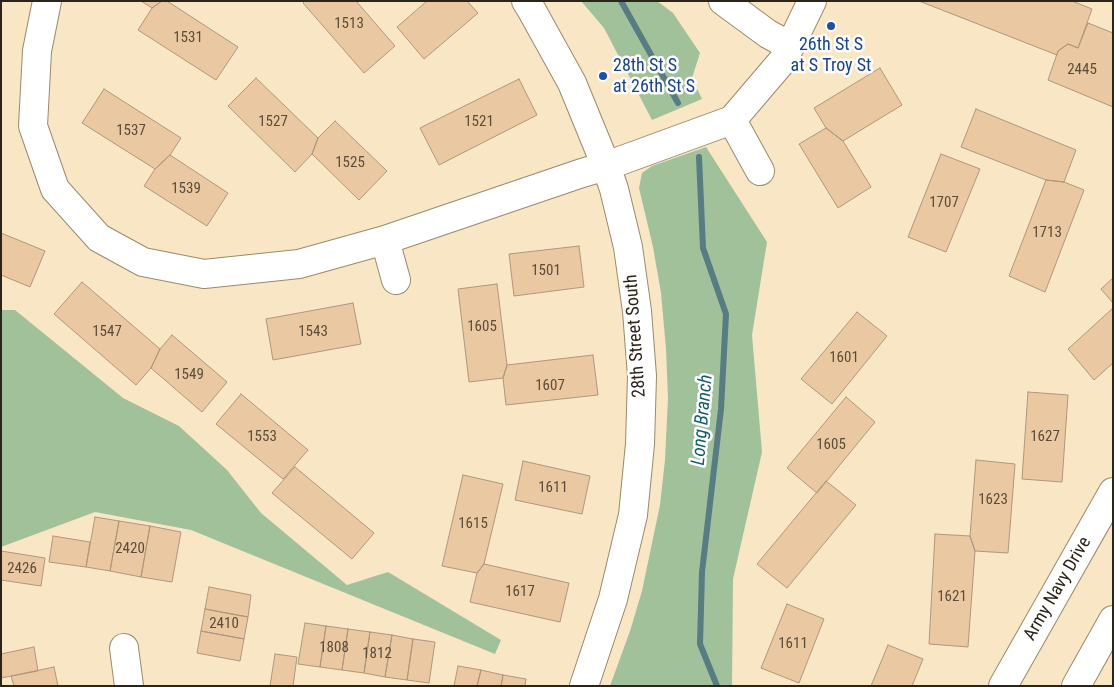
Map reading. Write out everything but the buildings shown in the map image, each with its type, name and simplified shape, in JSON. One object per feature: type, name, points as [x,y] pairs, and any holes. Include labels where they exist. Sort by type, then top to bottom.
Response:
[{"type":"main road","points":[[47,1],[37,51],[33,126],[55,188],[99,238],[143,262],[204,274],[299,264],[385,240],[606,166],[732,120],[784,59],[812,1]]},
{"type":"main road","name":"28th Street South","points":[[526,1],[572,83],[606,166],[628,247],[637,311],[642,376],[640,444],[633,514],[613,599],[584,686]]},
{"type":"main road","points":[[723,1],[768,34],[790,46]]},
{"type":"main road","points":[[732,120],[760,171]]},
{"type":"main road","points":[[385,240],[396,280]]},
{"type":"main road","name":"Army Navy Drive","points":[[1003,686],[1113,492]]},
{"type":"main road","points":[[1076,686],[1113,620]]},
{"type":"main road","points":[[124,648],[129,686]]},
{"type":"green space","points":[[581,1],[657,1],[673,13],[700,53],[692,78],[702,99],[652,120],[604,28]]},
{"type":"green space","points":[[706,147],[767,242],[752,335],[762,452],[733,579],[732,686],[610,686],[642,591],[660,505],[665,460],[668,398],[661,293],[653,247],[639,188],[642,173],[652,166]]},
{"type":"green space","points":[[1,310],[15,310],[123,398],[179,426],[227,470],[261,513],[347,585],[388,572],[501,640],[495,654],[191,530],[95,512],[1,547]]},
{"type":"waterway","name":"Long Branch","points":[[621,1],[678,103]]},
{"type":"waterway","name":"Long Branch","points":[[699,157],[703,248],[726,314],[721,409],[702,572],[700,644],[717,686]]},
{"type":"place","name":"26th St S at S Troy St","points":[[831,26]]},
{"type":"place","name":"28th St S at 26th St S","points":[[603,76]]}]
